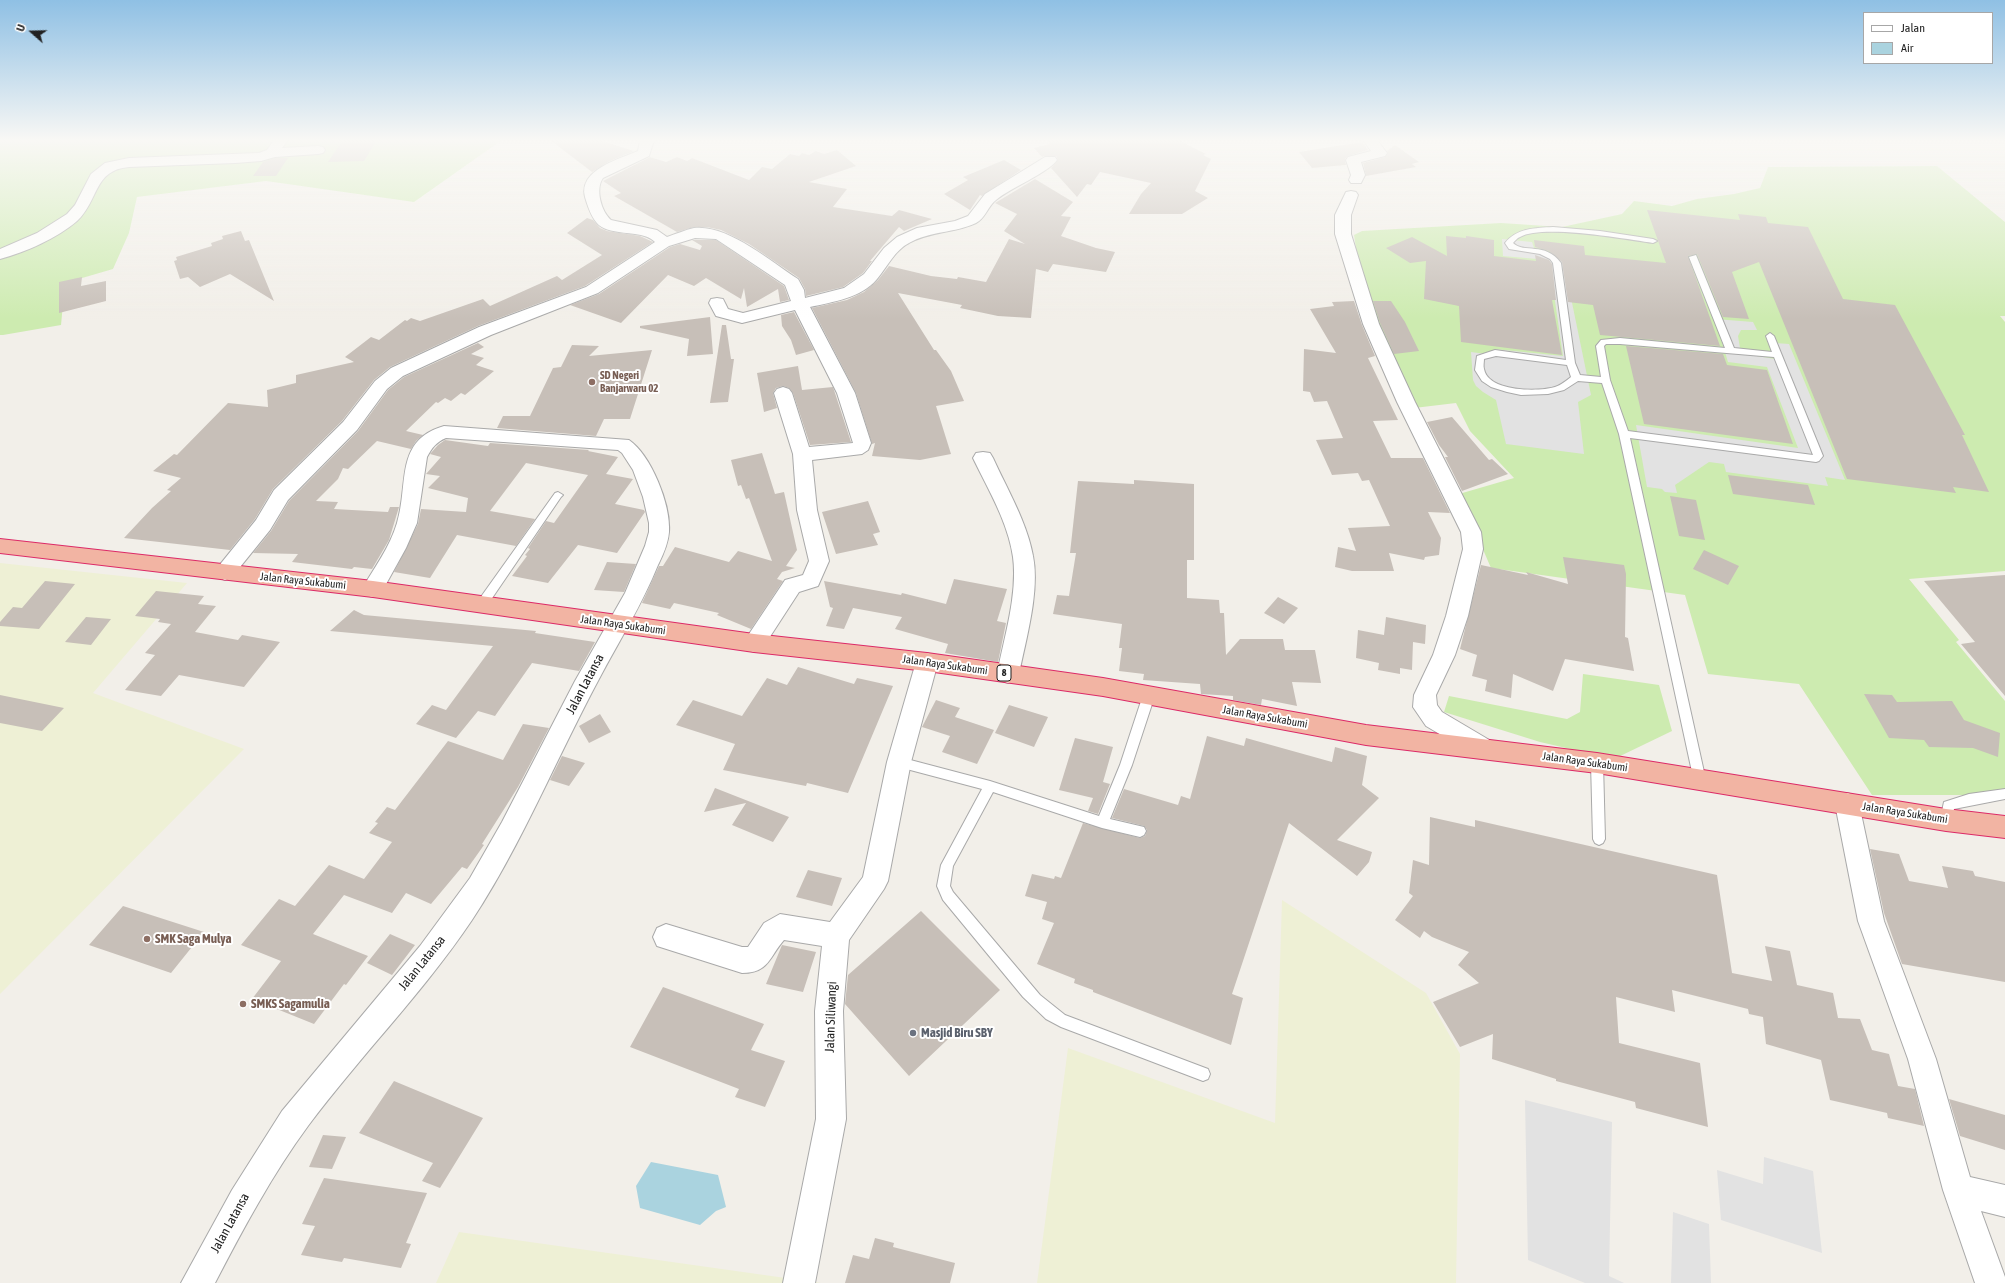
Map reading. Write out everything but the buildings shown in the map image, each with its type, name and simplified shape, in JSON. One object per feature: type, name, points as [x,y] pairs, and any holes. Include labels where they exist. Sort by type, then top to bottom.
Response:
[{"type":"highway","name":"Jalan Raya Sukabumi","points":[[0,546],[373,589],[754,643],[927,662],[1149,695],[1366,735],[1597,763],[1946,820],[2005,827]]},
{"type":"street","points":[[0,254],[43,234],[72,217],[84,200]]},
{"type":"street","points":[[595,200],[600,218],[604,222],[614,226],[649,233],[662,239],[664,243]]},
{"type":"street","points":[[717,303],[722,312],[742,318],[830,298],[858,287],[870,277],[890,251],[902,240],[922,231],[958,225],[973,219],[988,200]]},
{"type":"street","points":[[1349,200],[1343,215],[1344,239],[1371,324],[1406,402],[1464,514],[1473,540],[1473,549],[1457,616],[1444,655],[1425,695],[1425,708],[1439,722],[1483,748]]},
{"type":"street","points":[[225,572],[263,526],[282,495],[350,426],[387,379],[407,366],[485,331],[592,290],[664,243],[694,233],[710,233],[721,236],[787,278],[792,282],[796,290],[796,296],[802,305],[846,393],[862,443],[861,446],[855,450],[802,454]]},
{"type":"street","points":[[754,643],[792,586],[811,580],[819,561],[807,510],[802,454],[783,393]]},
{"type":"street","name":"Jalan Latansa","points":[[197,1283],[241,1202],[296,1119],[431,952],[480,885],[522,810],[581,689],[619,625],[646,572],[659,533],[659,516],[654,499],[640,466],[627,446],[617,443],[444,432],[432,436],[424,444],[419,453],[412,485],[410,509],[403,531],[373,589]]},
{"type":"street","points":[[983,458],[1012,520],[1023,557],[1023,597],[1008,674]]},
{"type":"street","points":[[666,937],[742,960],[751,961],[757,958],[774,930],[780,927],[836,936],[875,881],[899,762],[927,662]]},
{"type":"street","points":[[1847,804],[1871,921],[1922,1059],[1958,1190],[1991,1283]]},
{"type":"street","name":"Jalan Siliwangi","points":[[799,1283],[831,1119],[829,1011],[836,936]]},
{"type":"street","points":[[1958,1190],[2005,1201]]},
{"type":"lane","points":[[1576,378],[1571,363],[1557,263],[1550,255],[1543,252],[1512,248],[1509,245],[1510,240],[1516,235],[1527,231],[1548,229],[1653,241]]},
{"type":"lane","points":[[1693,258],[1731,351]]},
{"type":"lane","points":[[1624,434],[1816,459],[1818,456],[1770,336]]},
{"type":"lane","points":[[1700,781],[1624,434],[1606,380],[1600,346],[1604,342],[1612,341],[1778,355]]},
{"type":"lane","points":[[1571,363],[1495,353],[1480,358],[1478,368],[1480,375],[1486,382],[1504,389],[1518,391],[1548,391],[1565,386],[1576,378],[1606,380]]},
{"type":"lane","points":[[482,604],[558,495]]},
{"type":"lane","points":[[1102,823],[1126,765],[1149,695]]},
{"type":"lane","points":[[899,762],[990,786],[1102,823],[1140,831]]},
{"type":"lane","points":[[1597,763],[1599,839]]},
{"type":"lane","points":[[990,786],[947,866],[943,886],[948,896],[1002,959],[1026,991],[1046,1012],[1061,1020],[1203,1074]]},
{"type":"lane","points":[[1946,820],[1948,806],[1978,797],[2005,794]]},
{"type":"green space","points":[[0,200],[136,200],[129,233],[113,269],[65,283],[61,325],[0,335]]},
{"type":"green space","points":[[399,200],[417,200],[414,202]]},
{"type":"green space","points":[[1694,200],[1978,200],[2005,222],[2005,316],[2000,316],[2005,322],[2005,571],[1909,579],[1959,640],[1956,642],[2005,701],[2005,795],[1872,795],[1799,684],[1708,674],[1685,595],[1491,568],[1459,494],[1514,478],[1470,431],[1456,403],[1414,408],[1367,324],[1354,235],[1362,231],[1501,223],[1562,227],[1622,214],[1634,201],[1672,206]]},
{"type":"green space","points":[[0,563],[187,583],[93,693],[244,749],[0,994]]},
{"type":"green space","points":[[1583,674],[1659,685],[1672,731],[1614,759],[1540,742],[1444,712],[1449,696],[1567,719],[1580,712]]},
{"type":"green space","points":[[1282,900],[1426,993],[1460,1054],[1456,1283],[1037,1283],[1068,1048],[1275,1123]]},
{"type":"green space","points":[[459,1232],[821,1283],[436,1283]]},
{"type":"shaded area","points":[[1502,239],[1532,242],[1535,251],[1562,254],[1591,395],[1578,402],[1584,454],[1506,444],[1496,400],[1476,386],[1473,380],[1471,352],[1493,355],[1494,349],[1563,356],[1549,260],[1503,256]]},
{"type":"shaded area","points":[[1715,319],[1753,322],[1757,330],[1741,330],[1738,336],[1740,348],[1757,356],[1775,359],[1775,343],[1789,344],[1845,480],[1825,477],[1828,486],[1726,472],[1724,464],[1709,462],[1675,485],[1677,493],[1665,492],[1662,489],[1647,487],[1636,425],[1798,448],[1767,367],[1728,362]]},
{"type":"shaded area","points":[[1525,1100],[1612,1122],[1609,1276],[1624,1283],[1585,1283],[1528,1260]]},
{"type":"shaded area","points":[[1764,1157],[1813,1171],[1822,1253],[1721,1220],[1717,1170],[1763,1184]]},
{"type":"shaded area","points":[[1673,1212],[1709,1224],[1711,1283],[1671,1283]]},
{"type":"water","points":[[651,1162],[718,1175],[726,1207],[716,1211],[700,1225],[640,1208],[636,1186]]},
{"type":"place","name":"SD Negeri Banjarwaru 02","points":[[592,382]]},
{"type":"place","name":"SMK Saga Mulya","points":[[147,939]]},
{"type":"place","name":"SMKS Sagamulia","points":[[243,1004]]},
{"type":"place","name":"Masjid Biru SBY","points":[[913,1033]]}]
